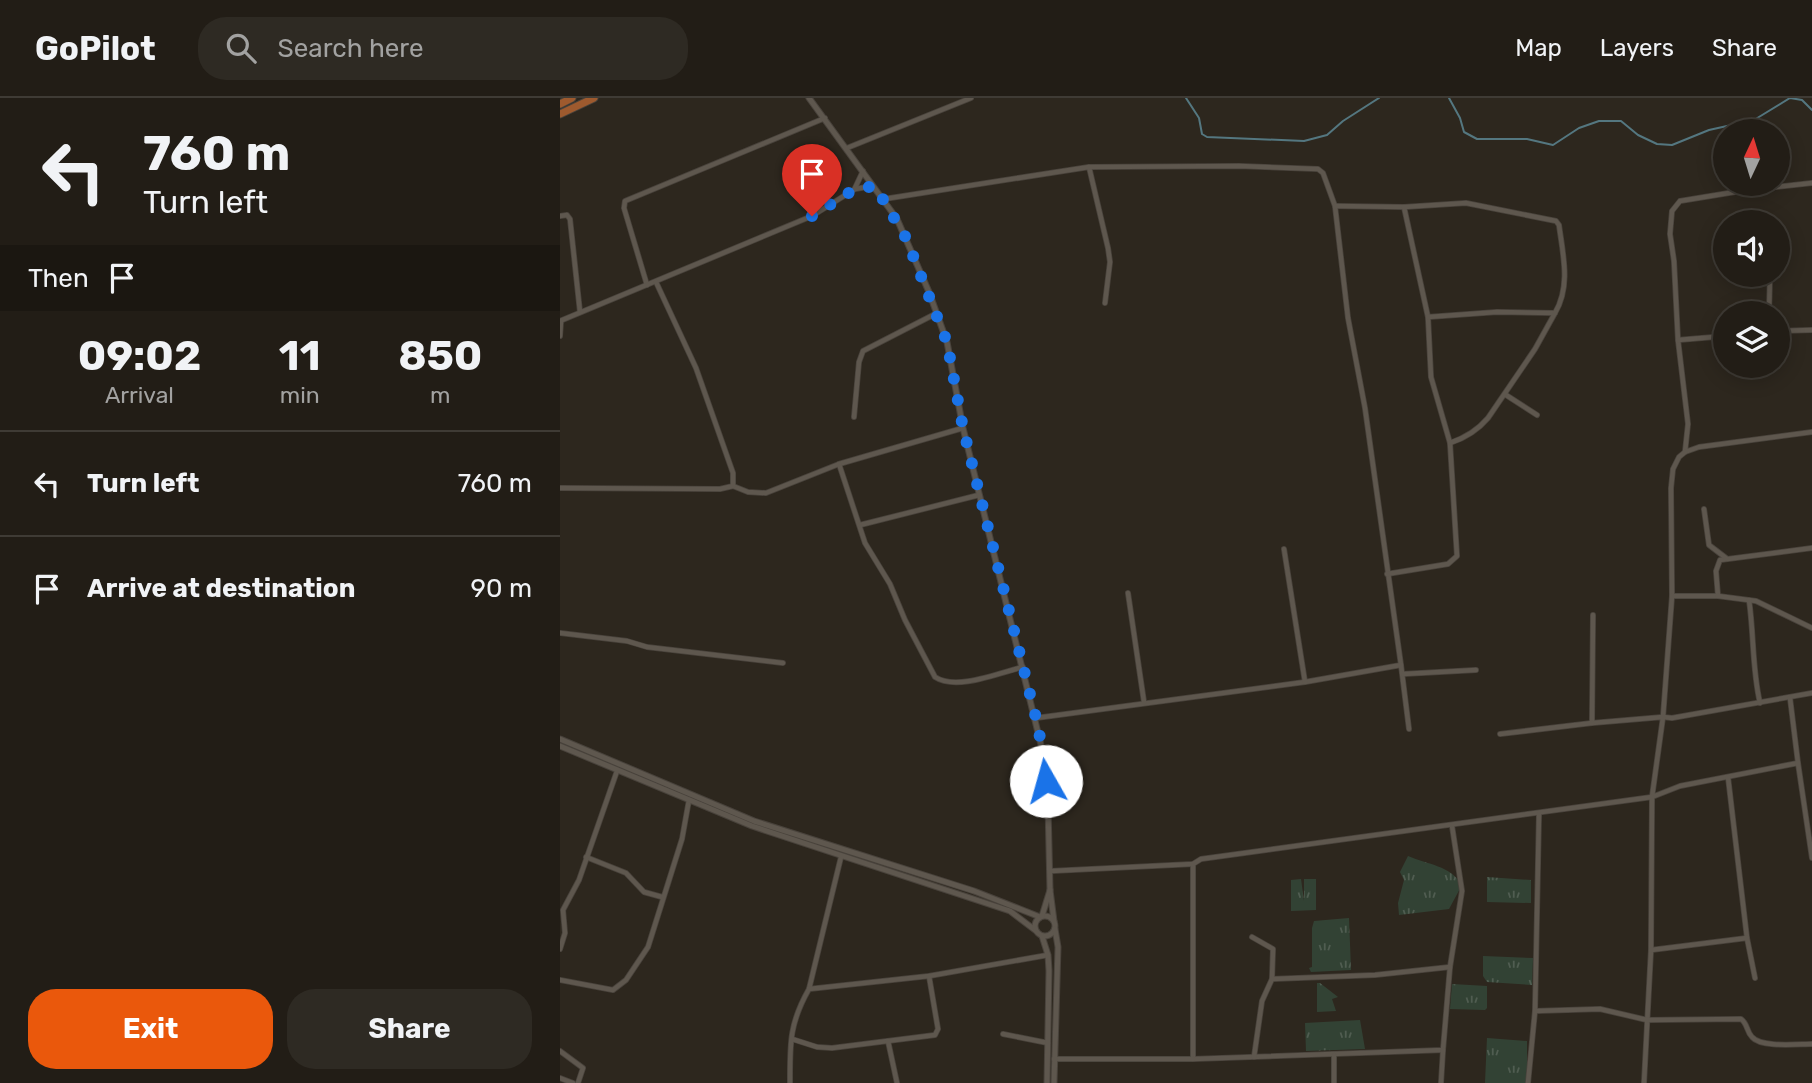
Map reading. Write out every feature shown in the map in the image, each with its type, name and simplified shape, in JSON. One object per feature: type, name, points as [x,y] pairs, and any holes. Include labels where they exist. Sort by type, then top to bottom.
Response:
[{"type":"main road","points":[[560,104],[572,98],[576,107]]},
{"type":"main road","points":[[560,114],[594,98]]},
{"type":"street","points":[[810,98],[875,186],[906,238],[937,313],[953,365],[963,428],[1044,757],[1050,890],[1058,947],[1047,1083]]},
{"type":"street","points":[[847,148],[971,98]]},
{"type":"street","points":[[647,285],[624,208],[625,201],[825,118]]},
{"type":"street","points":[[1089,167],[1110,262],[1104,303]]},
{"type":"street","points":[[884,200],[1089,167],[1313,167],[1323,173],[1335,206],[1342,282],[1365,408],[1409,729]]},
{"type":"street","points":[[855,189],[863,171]]},
{"type":"street","points":[[1685,452],[1689,424],[1678,341],[1670,234],[1672,211],[1680,201],[1700,197],[1812,183]]},
{"type":"street","points":[[560,336],[560,321],[812,216],[855,189],[875,186]]},
{"type":"street","points":[[1335,206],[1404,207],[1466,203],[1558,222],[1564,279],[1563,300],[1506,395],[1481,426],[1464,438],[1450,443]]},
{"type":"street","points":[[1387,574],[1448,564],[1457,556],[1450,443],[1431,377],[1428,317],[1404,207]]},
{"type":"street","points":[[560,216],[567,215],[570,219],[580,312]]},
{"type":"street","points":[[656,282],[706,393],[733,473],[733,485]]},
{"type":"street","points":[[1428,317],[1497,312],[1555,313]]},
{"type":"street","points":[[853,417],[859,362],[863,351],[937,313]]},
{"type":"street","points":[[1790,331],[1812,330]]},
{"type":"street","points":[[1678,341],[1713,337]]},
{"type":"street","points":[[1506,395],[1537,415]]},
{"type":"street","points":[[733,485],[748,492],[766,493],[839,464],[963,428]]},
{"type":"street","points":[[1644,1083],[1651,950],[1652,797],[1663,717],[1672,596],[1673,469],[1679,457],[1699,447],[1812,432]]},
{"type":"street","points":[[839,464],[865,542],[890,584],[905,620],[935,677],[957,684],[1023,667]]},
{"type":"street","points":[[560,488],[720,489],[733,485]]},
{"type":"street","points":[[860,525],[979,495]]},
{"type":"street","points":[[1704,509],[1709,545],[1727,559]]},
{"type":"street","points":[[1718,596],[1717,564],[1720,560],[1812,548]]},
{"type":"street","points":[[1284,549],[1305,682]]},
{"type":"street","points":[[1128,593],[1144,702]]},
{"type":"street","points":[[1672,596],[1718,596],[1749,600],[1812,628]]},
{"type":"street","points":[[1749,600],[1755,682],[1760,703]]},
{"type":"street","points":[[1592,723],[1593,615]]},
{"type":"street","points":[[560,633],[647,647],[783,663]]},
{"type":"street","points":[[1036,718],[1305,682],[1401,665]]},
{"type":"street","points":[[1403,674],[1476,670]]},
{"type":"street","points":[[1500,734],[1592,723],[1672,718],[1812,693]]},
{"type":"street","points":[[1790,698],[1812,858]]},
{"type":"street","points":[[560,739],[753,823],[918,877],[1010,911],[1042,936],[1048,955],[1048,1043],[1054,1083]]},
{"type":"street","points":[[560,746],[689,800],[841,857],[984,895],[1041,917],[1049,916],[1054,921]]},
{"type":"street","points":[[1051,870],[1193,864],[1201,859],[1652,797],[1681,786],[1798,764]]},
{"type":"street","points":[[560,949],[565,933],[563,910],[579,880],[617,771]]},
{"type":"street","points":[[1728,777],[1747,938],[1755,978]]},
{"type":"street","points":[[560,980],[613,990],[626,980],[648,947],[682,839],[689,800]]},
{"type":"street","points":[[1528,1083],[1535,1011],[1538,814]]},
{"type":"street","points":[[1441,1083],[1450,967],[1462,891],[1452,826]]},
{"type":"street","points":[[586,857],[626,873],[644,892],[662,897]]},
{"type":"street","points":[[790,1083],[793,1020],[809,989],[841,857]]},
{"type":"street","points":[[1193,864],[1193,1059]]},
{"type":"street","points":[[1035,930],[1035,922],[1041,917],[1050,890]]},
{"type":"street","points":[[1042,936],[1049,936],[1055,929]]},
{"type":"street","points":[[1252,937],[1273,949],[1272,979],[1259,1013],[1254,1058]]},
{"type":"street","points":[[1651,950],[1747,938]]},
{"type":"street","points":[[809,989],[929,976],[1048,955]]},
{"type":"street","points":[[1272,979],[1375,975],[1450,967]]},
{"type":"street","points":[[792,1039],[817,1047],[832,1048],[934,1035],[937,1032],[929,976]]},
{"type":"street","points":[[1535,1011],[1600,1009],[1647,1020],[1741,1019],[1746,1024],[1749,1035],[1760,1044],[1812,1044]]},
{"type":"street","points":[[1003,1034],[1048,1043]]},
{"type":"street","points":[[888,1041],[897,1083]]},
{"type":"street","points":[[560,1051],[583,1068],[575,1083],[560,1078]]},
{"type":"street","points":[[1051,1059],[1254,1058],[1443,1051]]},
{"type":"street","points":[[1334,1055],[1334,1083]]},
{"type":"green space","points":[[1408,856],[1445,869],[1457,878],[1462,885],[1449,909],[1399,915],[1398,903],[1404,880],[1400,872]]},
{"type":"green space","points":[[1487,877],[1531,880],[1531,903],[1487,902]]},
{"type":"green space","points":[[1301,879],[1304,901],[1304,879],[1316,879],[1316,910],[1291,911],[1291,880]]},
{"type":"green space","points":[[1349,918],[1351,970],[1311,972],[1309,968],[1312,967],[1314,921]]},
{"type":"green space","points":[[1483,956],[1533,958],[1532,985],[1487,982],[1483,976]]},
{"type":"green space","points":[[1317,983],[1338,997],[1332,999],[1336,1011],[1317,1012]]},
{"type":"green space","points":[[1452,984],[1487,986],[1487,1008],[1450,1009]]},
{"type":"green space","points":[[1360,1020],[1365,1049],[1306,1051],[1305,1023]]},
{"type":"green space","points":[[1487,1038],[1527,1041],[1527,1083],[1485,1083]]},
{"type":"waterway","points":[[1186,98],[1199,118],[1202,134],[1207,137],[1304,141],[1327,135],[1343,121],[1379,98]]},
{"type":"waterway","points":[[1449,98],[1464,132],[1477,139],[1527,139],[1553,145],[1579,128],[1599,121],[1621,121],[1638,135],[1657,144],[1672,145],[1709,130],[1754,120],[1790,98],[1802,100],[1812,110]]},
{"type":"route","points":[[812,216],[855,189],[875,186],[897,219],[929,292],[953,365],[963,428],[1036,718],[1046,781]]}]
